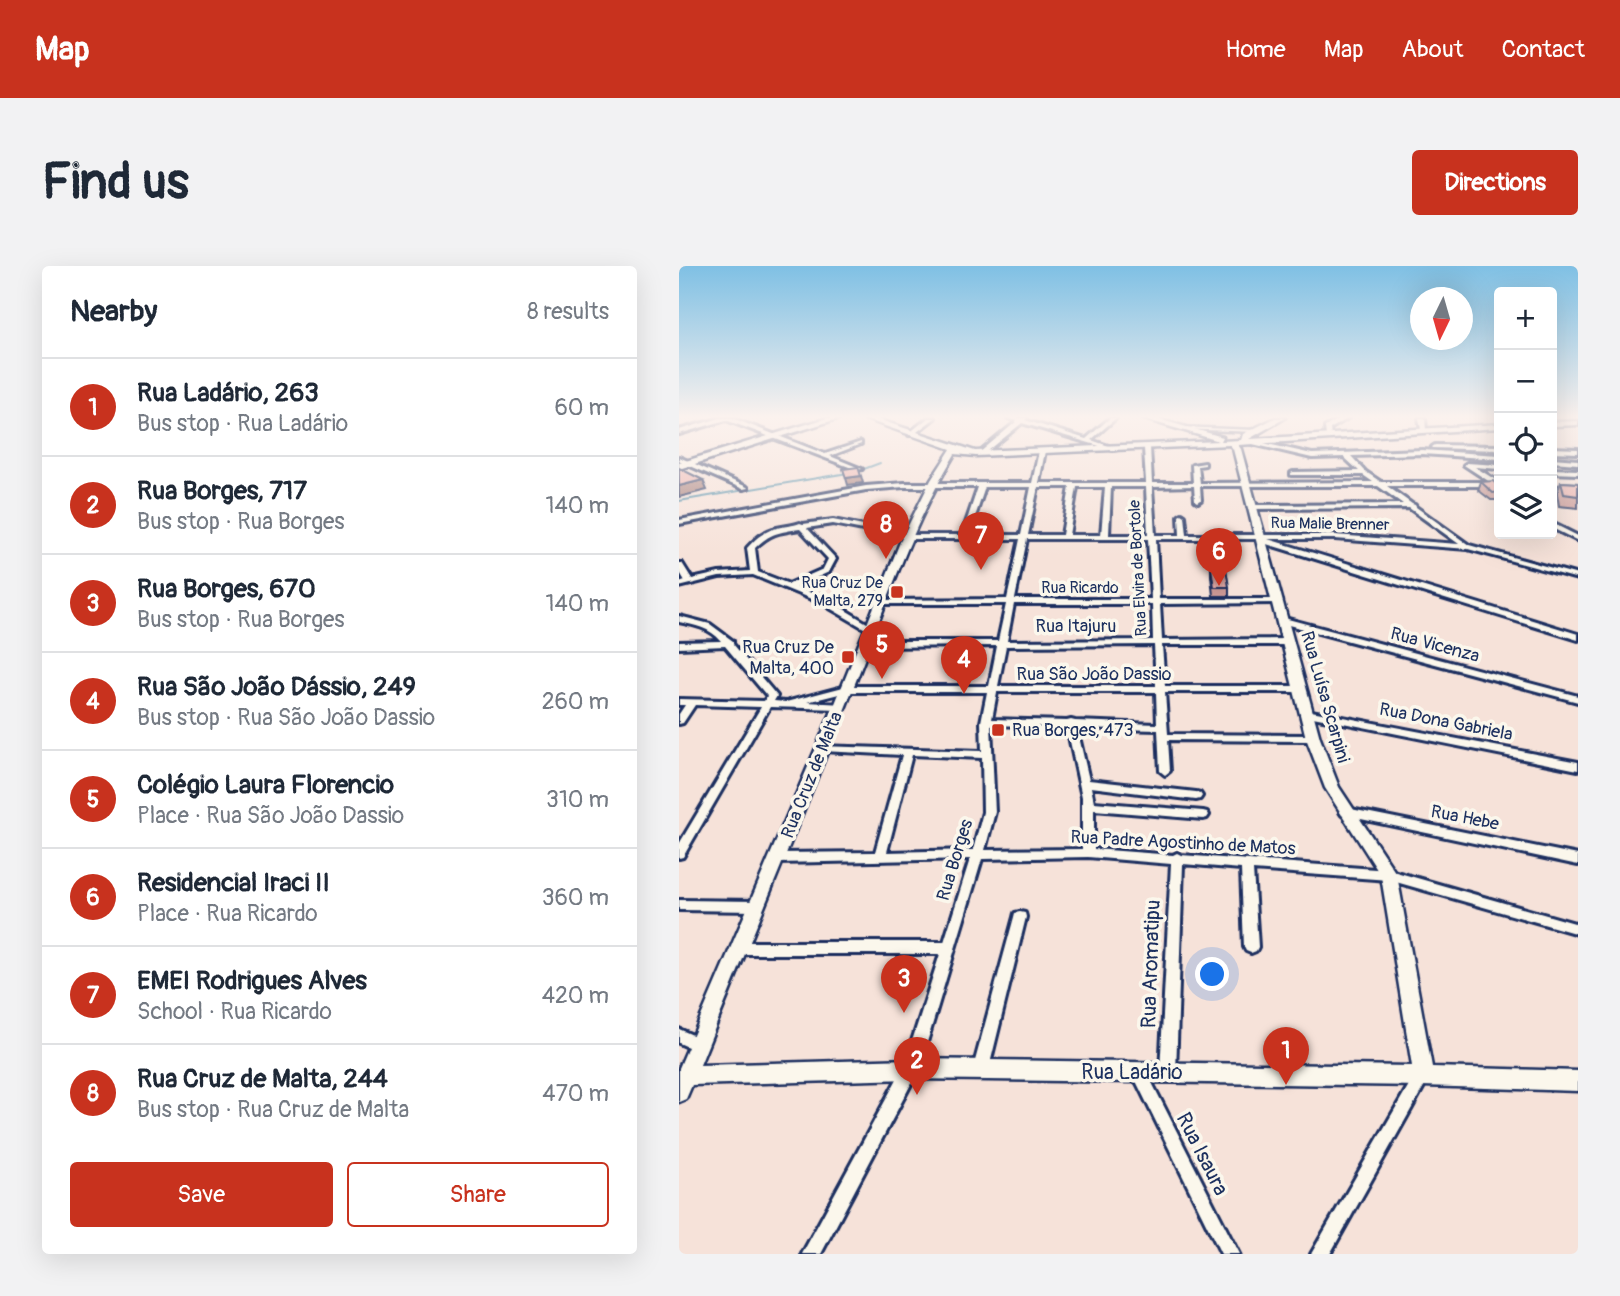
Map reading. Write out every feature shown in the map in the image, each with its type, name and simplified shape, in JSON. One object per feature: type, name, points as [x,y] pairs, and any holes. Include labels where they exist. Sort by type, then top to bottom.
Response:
[{"type":"street","points":[[685,464],[745,488]]},
{"type":"street","points":[[846,464],[859,469]]},
{"type":"street","name":"Rua Cruz de Malta","points":[[683,1083],[847,690],[869,628],[932,485],[948,464]]},
{"type":"street","name":"Rua Borges","points":[[811,1254],[911,1069],[978,855],[989,812],[986,722],[1040,464]]},
{"type":"street","name":"Rua Elvira de Bortole","points":[[1147,464],[1165,771]]},
{"type":"street","points":[[1198,500],[1195,465],[1202,464]]},
{"type":"street","name":"Rua Luísa Scarpini","points":[[1240,464],[1284,621],[1313,738],[1325,772],[1346,812],[1389,875],[1422,1059],[1422,1076]]},
{"type":"street","points":[[1355,464],[1468,547]]},
{"type":"street","points":[[1494,467],[1467,465],[1494,482]]},
{"type":"street","points":[[1557,471],[1578,472]]},
{"type":"street","points":[[1293,474],[1364,473]]},
{"type":"street","points":[[679,522],[866,488],[932,485],[1494,485]]},
{"type":"street","points":[[965,537],[982,485]]},
{"type":"street","points":[[1065,536],[1074,485]]},
{"type":"street","points":[[1105,536],[1108,485]]},
{"type":"street","points":[[1557,489],[1578,491]]},
{"type":"street","points":[[1251,507],[1413,506]]},
{"type":"street","points":[[1182,516],[1184,536]]},
{"type":"street","name":"Rua Malie Brenner","points":[[800,525],[839,522],[909,537],[1184,536],[1389,539],[1468,547],[1578,577]]},
{"type":"street","points":[[754,573],[751,552],[753,545],[768,534],[800,525],[832,559],[826,570],[789,587]]},
{"type":"street","points":[[1557,528],[1578,539]]},
{"type":"street","points":[[1261,538],[1578,637]]},
{"type":"street","points":[[679,565],[690,582]]},
{"type":"street","points":[[679,585],[729,574],[754,573],[824,601],[869,628]]},
{"type":"street","name":"Rua Ricardo","points":[[881,602],[1278,601]]},
{"type":"street","points":[[679,619],[707,626],[730,643],[772,694],[679,854]]},
{"type":"street","name":"Rua Vicenza","points":[[1284,621],[1578,699]]},
{"type":"street","name":"Rua Itajuru","points":[[864,644],[1289,642]]},
{"type":"street","points":[[679,645],[730,643]]},
{"type":"street","name":"Rua São João Dassio","points":[[789,704],[847,690],[1300,689]]},
{"type":"street","points":[[679,702],[840,706]]},
{"type":"street","points":[[679,721],[692,702]]},
{"type":"street","name":"Rua Dona Gabriela","points":[[1307,713],[1578,766]]},
{"type":"street","points":[[986,722],[1071,723],[1162,732],[1313,738]]},
{"type":"street","points":[[1071,723],[1089,806],[1088,853]]},
{"type":"street","points":[[822,748],[986,755]]},
{"type":"street","points":[[880,857],[908,752]]},
{"type":"street","points":[[1085,783],[1196,796]]},
{"type":"street","points":[[1089,806],[1203,814]]},
{"type":"street","name":"Rua Hebe","points":[[1346,812],[1578,860]]},
{"type":"street","name":"Rua Padre Agostinho de Matos","points":[[778,858],[1088,853],[1389,875],[1578,929]]},
{"type":"street","name":"Rua Aromatipu","points":[[1168,1072],[1177,858]]},
{"type":"street","points":[[1247,864],[1251,947]]},
{"type":"street","points":[[679,905],[757,906]]},
{"type":"street","points":[[980,1072],[1020,916]]},
{"type":"street","points":[[740,948],[948,948]]},
{"type":"street","points":[[679,1036],[699,1045]]},
{"type":"street","name":"Rua Ladário","points":[[683,1083],[911,1069],[1422,1076],[1578,1081]]},
{"type":"street","name":"Rua Isaura","points":[[1139,1072],[1230,1254]]},
{"type":"street","points":[[1320,1254],[1422,1076]]},
{"type":"building","points":[[858,467],[861,476],[846,478],[843,469]]},
{"type":"building","points":[[679,468],[703,480],[679,486]]},
{"type":"building","points":[[1481,482],[1494,482],[1494,493],[1493,493]]},
{"type":"building","points":[[1561,482],[1578,483],[1578,496],[1564,494]]},
{"type":"building","points":[[1211,568],[1226,568],[1229,587],[1214,587]]},
{"type":"waterway","points":[[856,472],[877,464]]},
{"type":"waterway","points":[[679,501],[848,473]]},
{"type":"place","name":"Rua Cruz de Malta, 244","points":[[886,559]]},
{"type":"place","name":"EMEI Rodrigues Alves","points":[[981,570]]},
{"type":"place","name":"Residencial Iraci II","points":[[1219,586]]},
{"type":"place","name":"Rua Cruz De Malta, 279","points":[[897,592]]},
{"type":"place","name":"Rua Cruz De Malta, 400","points":[[848,657]]},
{"type":"place","name":"Colégio Laura Florencio","points":[[882,679]]},
{"type":"place","name":"Rua São João Dássio, 249","points":[[964,694]]},
{"type":"place","name":"Rua Borges, 473","points":[[998,730]]},
{"type":"place","name":"Rua Borges, 670","points":[[904,1013]]},
{"type":"place","name":"Rua Ladário, 263","points":[[1286,1085]]},
{"type":"place","name":"Rua Borges, 717","points":[[917,1095]]}]
